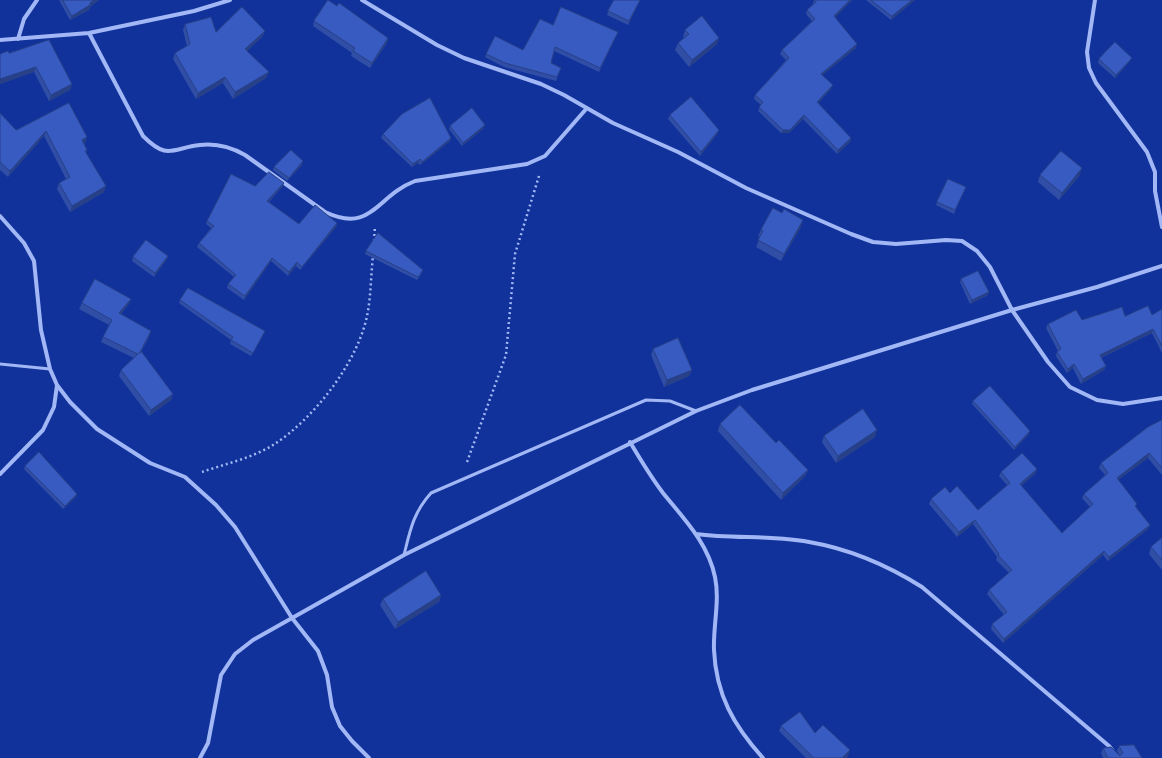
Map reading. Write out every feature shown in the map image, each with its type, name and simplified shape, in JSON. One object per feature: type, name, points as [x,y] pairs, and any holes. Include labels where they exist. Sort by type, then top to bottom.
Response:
[{"type":"street","points":[[18,39],[24,19],[37,0]]},
{"type":"street","points":[[0,40],[90,33],[194,11],[230,0]]},
{"type":"street","points":[[362,0],[437,45],[458,55],[488,67],[541,84],[613,123],[678,152],[746,188],[873,242],[896,244],[946,240],[962,241],[977,251],[990,267],[1012,310],[1048,362],[1070,387],[1097,400],[1123,404],[1162,398]]},
{"type":"street","points":[[1095,0],[1087,52],[1089,68],[1096,83],[1147,152],[1155,172],[1156,198],[1162,227]]},
{"type":"street","points":[[90,33],[144,136],[160,149],[176,151],[198,145],[224,145],[245,155],[325,212],[340,219],[353,220],[366,216],[402,186],[414,181],[527,164],[545,156],[587,108]]},
{"type":"street","points":[[0,216],[24,243],[34,261],[41,330],[50,369],[57,385],[70,402],[97,429],[150,463],[185,477],[216,505],[235,527],[292,618],[318,651],[327,675],[332,707],[340,726],[369,758]]},
{"type":"street","points":[[200,758],[208,743],[221,674],[235,654],[254,640],[404,555],[630,442],[696,411],[752,390],[1012,310],[1097,287],[1160,267],[1162,272]]},
{"type":"street","points":[[0,474],[43,430],[54,407],[57,385]]},
{"type":"street","points":[[630,442],[663,492],[696,534],[707,555],[715,578],[716,603],[714,650],[718,678],[724,702],[736,724],[764,758]]},
{"type":"street","points":[[696,534],[718,537],[809,542],[869,559],[895,570],[922,588],[1109,746],[1118,758]]},
{"type":"lane","points":[[0,364],[50,369]]},
{"type":"lane","points":[[404,555],[414,516],[421,504],[431,494],[646,400],[670,401],[696,411]]},
{"type":"path","points":[[461,480],[506,355],[515,254],[545,156]]},
{"type":"path","points":[[374,245],[377,208]]},
{"type":"path","points":[[185,477],[240,459],[272,446],[299,426],[329,391],[357,344],[368,312],[373,253]]},
{"type":"building","points":[[63,0],[94,0],[90,3],[90,5],[72,16]]},
{"type":"building","points":[[328,0],[337,6],[339,3],[388,38],[372,63],[353,51],[355,48],[314,21]]},
{"type":"building","points":[[614,0],[640,0],[629,21],[608,11]]},
{"type":"building","points":[[814,0],[850,0],[834,16],[857,44],[821,74],[833,85],[817,102],[851,138],[838,150],[804,115],[790,130],[783,130],[759,107],[763,102],[755,95],[789,58],[782,50],[815,19],[807,10],[816,2]]},
{"type":"building","points":[[871,0],[912,0],[892,16]]},
{"type":"building","points":[[242,7],[265,31],[245,49],[269,72],[235,92],[225,77],[198,93],[175,53],[190,44],[185,24],[211,17],[216,32]]},
{"type":"building","points":[[561,7],[618,32],[600,68],[555,47],[551,63],[561,68],[557,77],[505,63],[486,54],[495,36],[523,50],[540,19],[553,25]]},
{"type":"building","points":[[702,16],[719,38],[692,60],[678,43],[689,34],[685,30]]},
{"type":"building","points":[[49,40],[72,84],[51,95],[36,67],[0,79],[0,54],[8,51],[9,53]]},
{"type":"building","points":[[1115,42],[1132,58],[1116,75],[1099,59]]},
{"type":"building","points":[[691,97],[719,130],[701,152],[670,115]]},
{"type":"building","points":[[430,98],[451,138],[422,162],[420,159],[413,164],[383,134],[402,114]]},
{"type":"building","points":[[69,103],[87,137],[82,140],[87,150],[85,151],[106,186],[72,206],[59,183],[70,177],[46,131],[10,171],[0,162],[0,113],[16,130]]},
{"type":"building","points":[[472,108],[485,125],[463,143],[450,126]]},
{"type":"building","points":[[291,150],[303,161],[289,178],[274,167]]},
{"type":"building","points":[[1061,151],[1082,168],[1062,193],[1040,175]]},
{"type":"building","points":[[269,172],[284,183],[267,201],[299,224],[315,205],[337,223],[302,267],[297,262],[289,272],[272,258],[245,296],[228,284],[236,275],[199,243],[214,226],[207,221],[231,174],[255,186]]},
{"type":"building","points":[[948,179],[966,187],[955,210],[937,202]]},
{"type":"building","points":[[773,208],[782,213],[784,209],[803,220],[784,254],[758,240],[763,231],[761,230]]},
{"type":"building","points":[[378,233],[423,270],[418,277],[366,251]]},
{"type":"building","points":[[146,240],[168,256],[155,273],[133,257]]},
{"type":"building","points":[[978,271],[989,292],[972,300],[961,279]]},
{"type":"building","points":[[95,279],[131,299],[119,313],[151,331],[139,354],[141,351],[173,394],[151,410],[121,370],[138,354],[103,337],[112,320],[82,303]]},
{"type":"building","points":[[188,288],[265,331],[253,353],[231,340],[233,337],[180,300]]},
{"type":"building","points":[[1148,306],[1152,315],[1162,309],[1162,346],[1153,329],[1100,355],[1106,366],[1083,379],[1074,364],[1068,369],[1057,352],[1061,349],[1048,324],[1076,310],[1082,320],[1122,307],[1125,316]]},
{"type":"building","points":[[678,338],[692,370],[667,380],[653,349]]},
{"type":"building","points":[[990,386],[1030,431],[1015,447],[973,401]]},
{"type":"building","points":[[740,405],[776,443],[779,440],[808,470],[783,493],[720,424]]},
{"type":"building","points":[[863,409],[877,430],[838,456],[824,436]]},
{"type":"building","points":[[1162,420],[1162,468],[1149,453],[1117,478],[1137,504],[1135,506],[1150,525],[1109,557],[1104,551],[1004,639],[992,624],[1007,612],[989,590],[1012,570],[998,555],[999,554],[975,520],[959,532],[931,499],[945,487],[950,493],[957,486],[978,510],[1010,483],[1001,472],[1022,453],[1037,469],[1020,484],[1062,533],[1093,504],[1084,494],[1108,473],[1101,463],[1148,427]]},
{"type":"building","points":[[39,452],[77,494],[65,506],[25,466]]},
{"type":"building","points":[[1162,538],[1162,560],[1151,547]]},
{"type":"building","points":[[426,571],[441,595],[398,622],[383,599]]},
{"type":"building","points":[[800,712],[815,733],[823,725],[850,750],[842,758],[814,758],[781,726]]},
{"type":"building","points":[[1134,745],[1142,758],[1108,758],[1103,748],[1111,747],[1120,756],[1123,753],[1119,746]]}]
